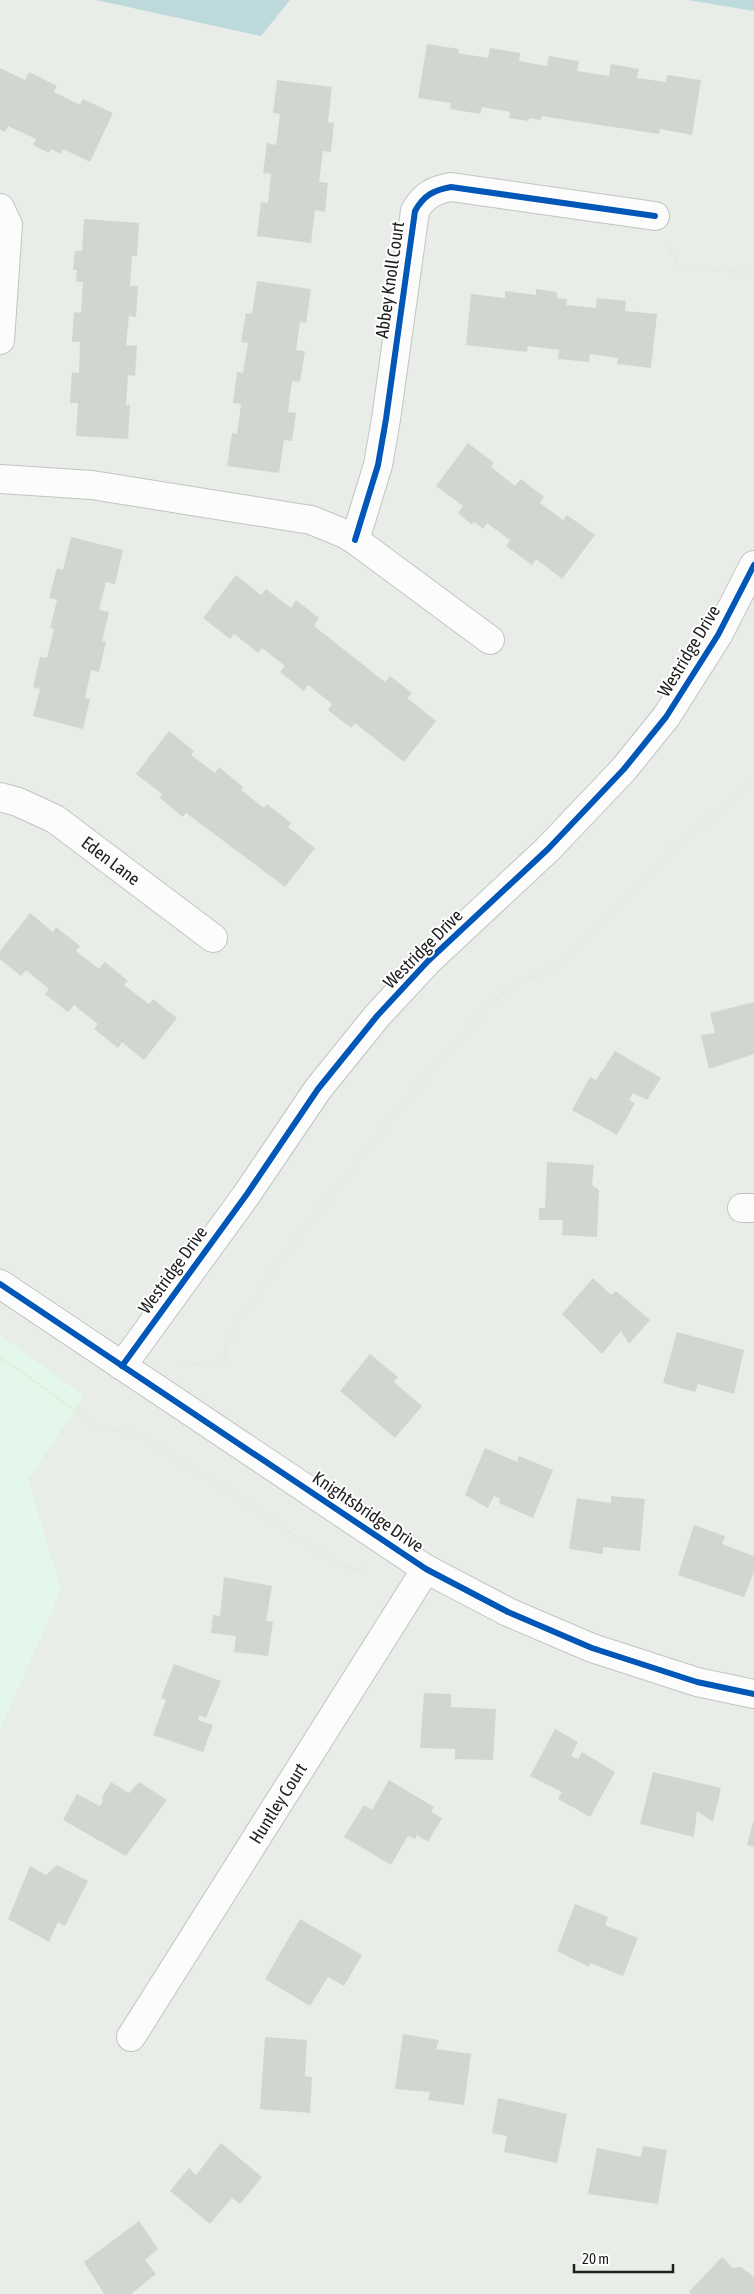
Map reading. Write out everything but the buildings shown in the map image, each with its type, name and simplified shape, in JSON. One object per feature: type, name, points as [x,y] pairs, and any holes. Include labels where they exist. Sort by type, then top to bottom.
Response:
[{"type":"street","name":"Abbey Knoll Court","points":[[356,540],[378,465],[415,211],[422,200],[435,190],[451,188],[655,216]]},
{"type":"street","points":[[0,208],[8,225],[0,340]]},
{"type":"street","points":[[0,479],[92,485],[311,520],[356,540],[490,640]]},
{"type":"street","name":"Westridge Drive","points":[[122,1366],[247,1194],[318,1089],[377,1016],[428,961],[548,849],[624,768],[666,718],[718,635],[754,565]]},
{"type":"street","name":"Eden Lane","points":[[0,797],[18,802],[55,819],[213,938]]},
{"type":"street","name":"Knightsbridge Drive","points":[[0,1284],[426,1569],[508,1612],[592,1648],[697,1682],[754,1694]]},
{"type":"street","name":"Huntley Court","points":[[131,2037],[426,1569]]},
{"type":"path","points":[[655,216],[679,268],[738,272],[754,275]]},
{"type":"path","points":[[170,1365],[208,1364],[224,1359],[227,1344],[237,1324],[296,1240],[404,1102],[489,1006],[514,984],[554,968],[592,933],[674,847],[731,802],[754,774]]},
{"type":"path","points":[[0,1358],[21,1371],[97,1428],[127,1431],[162,1448],[334,1562],[358,1571],[383,1540]]},
{"type":"shaded area","points":[[96,0],[290,0],[261,36]]},
{"type":"shaded area","points":[[688,0],[754,0],[754,11]]},
{"type":"shaded area","points":[[0,1335],[84,1396],[28,1479],[61,1590],[0,1730]]},
{"type":"cycle path","points":[[355,540],[378,465],[415,211],[422,201],[439,190],[451,187],[655,216]]},
{"type":"cycle path","points":[[122,1366],[247,1194],[318,1089],[377,1016],[428,961],[548,849],[624,769],[666,717],[718,635],[754,565]]},
{"type":"cycle path","points":[[0,1284],[426,1569],[508,1612],[592,1648],[697,1682],[754,1694]]}]
